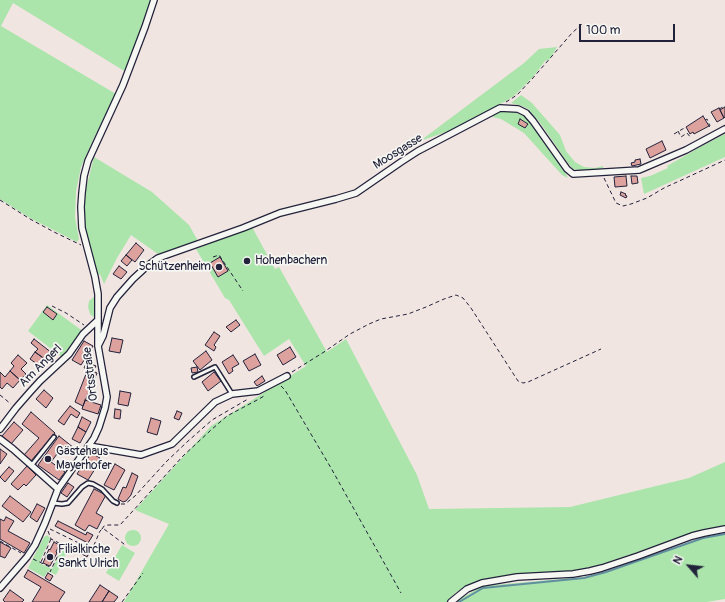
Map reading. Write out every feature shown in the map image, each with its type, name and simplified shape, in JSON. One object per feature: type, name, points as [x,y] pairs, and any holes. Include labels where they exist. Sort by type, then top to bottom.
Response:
[{"type":"street","name":"Ortsstraße","points":[[0,588],[35,545],[44,527],[58,489],[89,446],[102,419],[106,402],[106,392],[98,346],[98,294],[82,228],[81,207],[84,176],[93,151],[123,85],[154,0]]},
{"type":"street","points":[[500,108],[518,110],[526,113],[573,174],[639,170],[646,168],[686,150],[725,129]]},
{"type":"street","name":"Moosgasse","points":[[98,346],[103,336],[110,308],[133,279],[158,258],[243,228],[280,213],[336,199],[356,192],[418,151],[500,108]]},
{"type":"street","name":"Am Angerl","points":[[0,429],[40,381],[69,354],[83,334],[98,320]]},
{"type":"street","points":[[89,446],[141,455],[172,444],[215,402],[232,394],[258,391],[287,376]]},
{"type":"street","points":[[0,439],[58,489]]},
{"type":"street","points":[[451,602],[468,589],[482,583],[517,577],[573,574],[590,571],[692,536],[725,529]]},
{"type":"lane","points":[[194,377],[215,367],[232,394]]},
{"type":"lane","points":[[31,466],[54,437]]},
{"type":"lane","points":[[53,502],[62,504],[68,503],[82,487],[88,483],[102,489],[113,501],[117,503]]},
{"type":"path","points":[[500,108],[503,103],[517,95],[572,33],[582,24]]},
{"type":"path","points":[[719,109],[725,106]]},
{"type":"path","points":[[705,120],[706,119],[710,126],[709,128]]},
{"type":"path","points":[[674,134],[686,127]]},
{"type":"path","points":[[678,131],[681,137],[687,133],[691,138]]},
{"type":"path","points":[[601,172],[616,203],[623,206],[647,198],[664,188],[725,160]]},
{"type":"path","points":[[0,200],[30,219],[76,243],[87,247]]},
{"type":"path","points":[[213,257],[220,255],[242,291]]},
{"type":"path","points":[[287,376],[350,334],[369,324],[381,319],[408,314],[456,295],[462,298],[471,308],[518,381],[523,383],[601,349]]},
{"type":"path","points":[[52,306],[66,312],[89,329]]},
{"type":"path","points":[[278,386],[281,386],[285,390],[300,415],[401,593]]},
{"type":"path","points":[[0,395],[16,408]]},
{"type":"path","points":[[44,527],[91,548],[104,526],[120,525],[183,456],[211,430],[227,416],[260,399],[264,395]]},
{"type":"path","points":[[117,503],[125,504],[135,496],[166,462],[212,420],[248,399]]},
{"type":"path","points":[[44,527],[51,539],[63,545],[50,572]]},
{"type":"path","points":[[102,528],[120,540],[124,546]]},
{"type":"path","points":[[40,562],[51,539]]},
{"type":"path","points":[[0,541],[52,568]]},
{"type":"path","points":[[122,602],[143,573]]},
{"type":"green space","points":[[0,0],[151,0],[126,72],[13,3],[1,26],[116,94],[81,167],[76,191],[75,217],[79,239],[77,242],[30,218],[0,199]]},
{"type":"green space","points":[[557,47],[550,59],[545,61],[533,77],[515,95],[449,131],[420,141],[524,63],[539,49]]},
{"type":"green space","points":[[521,95],[532,103],[560,135],[566,151],[575,162],[584,167],[595,168],[603,166],[603,168],[592,170],[573,169],[541,124],[528,109],[511,103]]},
{"type":"green space","points":[[503,110],[523,115],[540,134],[568,178],[562,175],[524,133],[501,119],[489,116]]},
{"type":"green space","points":[[725,134],[725,157],[644,194],[641,178],[650,176],[668,168],[667,166]]},
{"type":"green space","points":[[94,157],[152,192],[189,225],[198,241],[158,254],[131,235],[104,284],[100,274],[97,275],[87,239],[84,216],[85,193]]},
{"type":"green space","points":[[252,227],[275,269],[279,267],[327,352],[346,339],[417,475],[429,509],[570,507],[689,478],[725,462],[725,528],[664,543],[591,568],[480,582],[456,592],[447,602],[124,602],[169,524],[135,510],[211,426],[306,366],[289,339],[264,356],[229,300],[225,298],[196,249]]},
{"type":"green space","points":[[95,296],[95,318],[90,314],[88,307],[89,301]]},
{"type":"green space","points":[[47,305],[84,332],[63,358],[28,331]]},
{"type":"green space","points":[[130,530],[136,530],[141,535],[139,544],[136,546],[130,546],[125,541],[125,535]]},
{"type":"green space","points":[[725,533],[725,599],[707,602],[457,602],[482,586],[584,577],[606,572],[703,538]]},
{"type":"green space","points":[[48,535],[50,539],[39,563],[52,569],[62,549],[67,552],[56,575],[48,571],[44,577],[28,568],[44,537]]},
{"type":"green space","points":[[122,545],[135,553],[119,581],[106,573]]},
{"type":"building","points":[[725,107],[725,117],[724,118],[720,110]]},
{"type":"building","points":[[719,108],[724,118],[717,122],[711,112]]},
{"type":"building","points":[[703,116],[709,126],[694,134],[693,132],[690,134],[686,127]]},
{"type":"building","points":[[520,119],[528,124],[525,128],[518,124]]},
{"type":"building","points":[[662,141],[666,150],[650,158],[646,149]]},
{"type":"building","points":[[640,159],[641,164],[632,166],[631,163]]},
{"type":"building","points":[[626,176],[627,186],[615,187],[614,177]]},
{"type":"building","points":[[631,176],[637,176],[638,183],[632,184]]},
{"type":"building","points":[[621,192],[626,194],[626,198],[620,195]]},
{"type":"building","points":[[136,243],[144,250],[135,262],[126,255]]},
{"type":"building","points":[[126,255],[132,260],[127,266],[121,261]]},
{"type":"building","name":"Schützenheim","points":[[220,257],[228,271],[218,277],[210,263]]},
{"type":"building","points":[[119,266],[127,272],[121,279],[113,274]]},
{"type":"building","points":[[47,307],[57,314],[53,320],[43,312]]},
{"type":"building","points":[[236,320],[240,325],[231,332],[226,327]]},
{"type":"building","points":[[214,332],[220,336],[214,345],[216,347],[214,351],[205,345]]},
{"type":"building","points":[[112,338],[123,340],[120,353],[109,351]]},
{"type":"building","points":[[34,339],[52,353],[46,360],[35,352],[38,349],[31,343]]},
{"type":"building","points":[[84,341],[93,346],[81,365],[72,360]]},
{"type":"building","points":[[290,347],[296,357],[283,365],[277,355]]},
{"type":"building","points":[[206,351],[212,360],[200,370],[193,361]]},
{"type":"building","points":[[35,352],[46,360],[41,367],[30,359]]},
{"type":"building","points":[[255,354],[261,365],[249,371],[243,361]]},
{"type":"building","points":[[18,355],[27,363],[21,369],[26,374],[20,380],[10,371],[14,366],[11,363]]},
{"type":"building","points":[[233,355],[239,364],[232,368],[233,371],[229,374],[222,362]]},
{"type":"building","points":[[87,362],[96,366],[93,371],[84,368]]},
{"type":"building","points":[[197,367],[198,372],[192,373],[191,368]]},
{"type":"building","points":[[88,369],[97,373],[83,406],[75,402]]},
{"type":"building","points":[[10,371],[20,380],[13,388],[7,383],[2,389],[0,387],[0,372],[5,377]]},
{"type":"building","points":[[214,372],[221,381],[208,391],[202,382]]},
{"type":"building","points":[[262,376],[265,381],[257,386],[254,382]]},
{"type":"building","points":[[44,390],[53,398],[46,408],[36,399]]},
{"type":"building","points":[[120,391],[131,393],[128,406],[118,404]]},
{"type":"building","points":[[85,400],[101,405],[98,414],[82,409]]},
{"type":"building","points":[[70,406],[80,413],[77,418],[71,414],[64,425],[58,421]]},
{"type":"building","points":[[115,409],[121,410],[120,419],[114,418]]},
{"type":"building","points":[[177,411],[182,413],[179,420],[174,418]]},
{"type":"building","points":[[31,412],[55,433],[31,461],[24,455],[39,438],[22,424]]},
{"type":"building","points":[[82,417],[91,422],[86,432],[78,427]]},
{"type":"building","points":[[151,418],[161,421],[157,435],[147,432]]},
{"type":"building","points":[[14,422],[23,430],[11,444],[2,436]]},
{"type":"building","points":[[78,427],[86,432],[80,443],[72,439]]},
{"type":"building","name":"Gästehaus Mayerhofer","points":[[59,436],[74,448],[68,455],[60,450],[51,462],[65,472],[59,480],[38,465]]},
{"type":"building","points":[[0,449],[7,454],[0,464]]},
{"type":"building","points":[[91,453],[100,458],[93,468],[85,463]]},
{"type":"building","points":[[84,463],[95,469],[88,480],[77,474]]},
{"type":"building","points":[[115,464],[125,470],[114,490],[104,485]]},
{"type":"building","points":[[27,466],[36,475],[26,486],[24,484],[18,490],[11,484]]},
{"type":"building","points":[[9,467],[14,471],[5,482],[0,477]]},
{"type":"building","points":[[132,473],[138,476],[131,495],[126,501],[123,502],[118,499],[123,487],[126,488]]},
{"type":"building","points":[[68,483],[74,487],[67,497],[61,493]]},
{"type":"building","points":[[94,489],[106,495],[96,513],[103,517],[97,529],[89,525],[85,531],[75,525]]},
{"type":"building","points":[[10,496],[31,512],[23,522],[2,506]]},
{"type":"building","points":[[37,504],[45,508],[37,522],[30,517]]},
{"type":"building","points":[[6,517],[14,521],[8,531],[30,543],[24,553],[0,539],[0,519],[4,521]]},
{"type":"building","points":[[58,521],[86,535],[87,532],[93,535],[88,543],[55,526]]},
{"type":"building","points":[[0,542],[11,548],[5,558],[0,556]]},
{"type":"building","name":"Filialkirche Sankt Ulrich","points":[[54,542],[59,545],[56,552],[57,553],[50,566],[43,563]]},
{"type":"building","points":[[80,546],[90,551],[87,557],[77,551]]},
{"type":"building","points":[[28,570],[65,592],[59,601],[60,602],[32,602],[41,587],[24,577]]},
{"type":"building","points":[[48,573],[53,576],[50,581],[45,578]]},
{"type":"building","points":[[100,585],[109,591],[102,602],[89,602]]},
{"type":"building","points":[[10,590],[24,600],[22,602],[5,602],[3,600]]},
{"type":"building","points":[[109,591],[118,597],[114,602],[102,602]]},
{"type":"waterway","points":[[459,602],[483,588],[584,578],[606,572],[703,538],[725,534]]},
{"type":"place","name":"Hohenbachern","points":[[247,261]]},
{"type":"place","name":"Schützenheim","points":[[219,267]]},
{"type":"place","name":"Gästehaus Mayerhofer","points":[[48,459]]},
{"type":"place","name":"Filialkirche Sankt Ulrich","points":[[50,557]]}]
